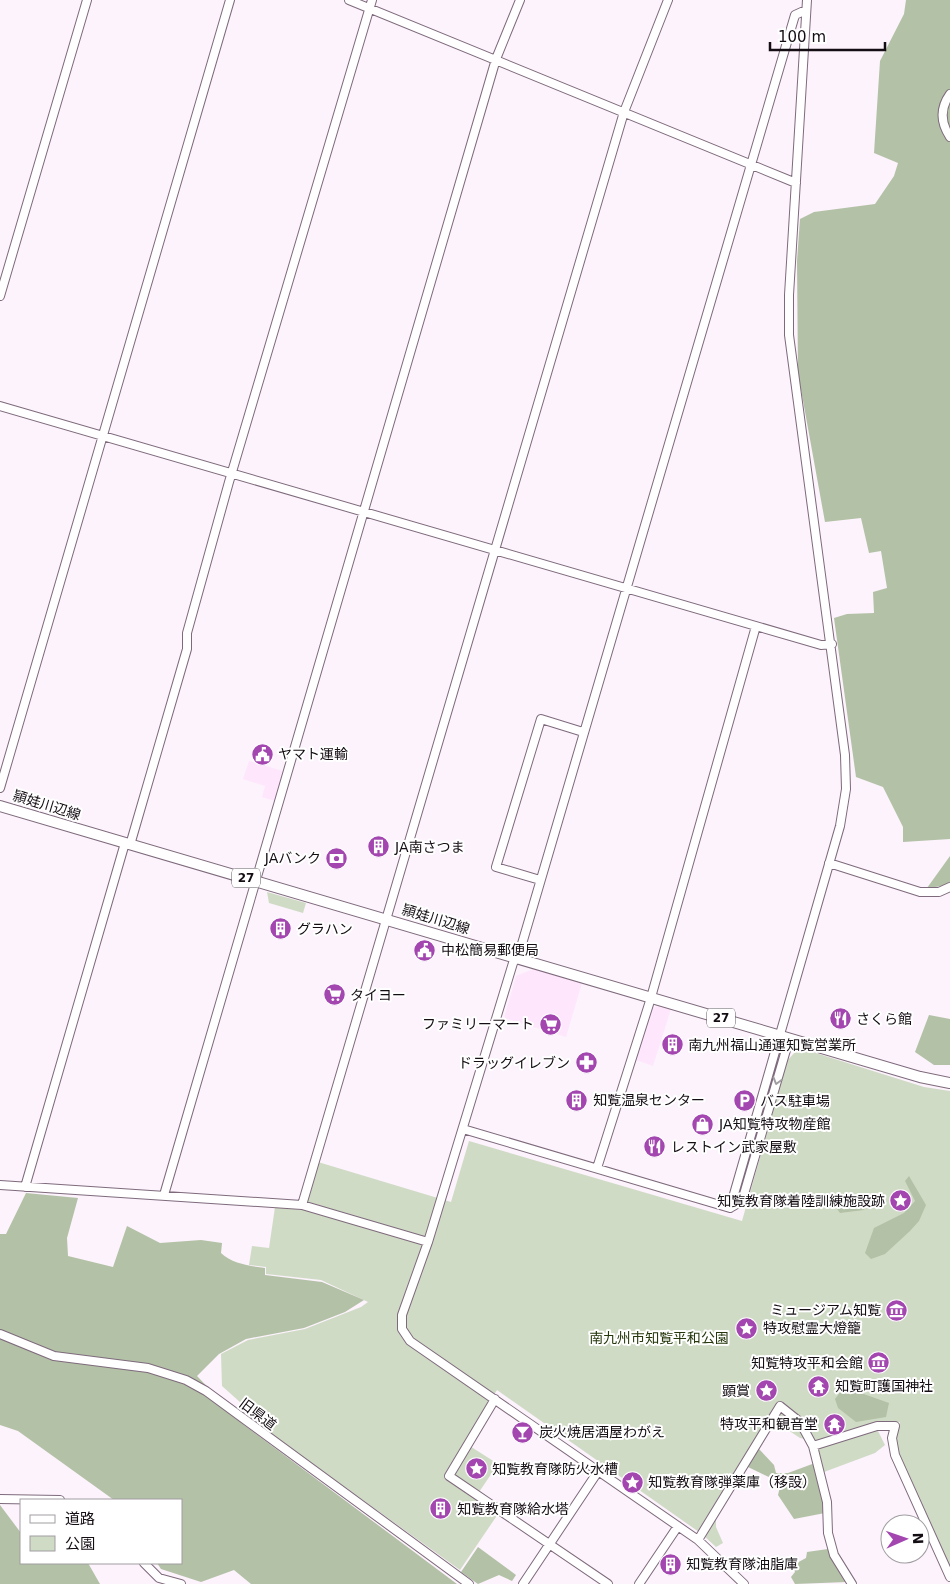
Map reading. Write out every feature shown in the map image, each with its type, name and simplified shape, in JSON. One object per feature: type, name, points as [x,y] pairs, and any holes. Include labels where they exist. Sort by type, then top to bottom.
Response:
[{"type":"main road","name":"頴娃川辺線","points":[[0,806],[651,996],[920,1078],[950,1083]]},
{"type":"street","points":[[0,296],[87,0]]},
{"type":"street","points":[[0,788],[230,0]]},
{"type":"street","points":[[349,0],[796,182]]},
{"type":"street","points":[[25,1187],[187,649],[187,633],[372,0]]},
{"type":"street","points":[[164,1195],[496,59],[520,0]]},
{"type":"street","points":[[302,1205],[624,112],[668,0]]},
{"type":"street","points":[[463,1129],[730,1208],[742,1201],[786,1050],[779,1035],[843,810],[846,772],[832,644],[789,335],[789,295],[807,0]]},
{"type":"street","points":[[744,1584],[698,1540],[410,1341],[402,1329],[402,1314],[428,1242],[516,957],[519,954],[795,15],[806,10]]},
{"type":"street","points":[[950,94],[944,102],[942,116],[945,130],[950,137]]},
{"type":"street","points":[[0,406],[821,645],[832,644]]},
{"type":"street","points":[[597,1168],[651,996],[756,626]]},
{"type":"street","points":[[540,880],[496,867],[541,720],[583,732]]},
{"type":"street","points":[[829,863],[920,892],[939,892],[950,887]]},
{"type":"street","points":[[0,1185],[302,1205],[428,1242]]},
{"type":"street","name":"旧県道","points":[[0,1334],[54,1356],[148,1368],[186,1380],[206,1391],[469,1584]]},
{"type":"street","points":[[495,1399],[449,1476],[608,1584]]},
{"type":"street","points":[[698,1540],[780,1406],[800,1422],[813,1446],[827,1502],[828,1533],[834,1555],[852,1584]]},
{"type":"street","points":[[813,1446],[877,1426],[895,1426],[892,1438],[895,1455],[950,1577]]},
{"type":"street","points":[[523,1584],[598,1470]]},
{"type":"street","points":[[0,1499],[20,1499]]},
{"type":"street","points":[[639,1584],[678,1526]]},
{"type":"street","points":[[145,1564],[159,1578],[181,1584]]},
{"type":"shaded area","points":[[249,761],[283,771],[275,801],[262,797],[265,786],[243,779]]},
{"type":"shaded area","points":[[533,969],[582,983],[566,1037],[504,1018],[516,976]]},
{"type":"shaded area","points":[[659,1006],[671,1009],[653,1066],[636,1060],[652,1008]]},
{"type":"green space","points":[[906,0],[950,0],[950,839],[903,842],[903,827],[883,787],[856,777],[834,618],[847,614],[874,613],[873,592],[887,588],[881,551],[869,553],[861,518],[825,522],[798,373],[797,261],[800,219],[814,212],[875,204],[894,176],[898,163],[874,153],[880,61],[904,14]]},
{"type":"green space","points":[[950,856],[950,882],[943,886],[927,888]]},
{"type":"green space","points":[[267,892],[306,903],[303,913],[269,903]]},
{"type":"green space","points":[[929,1015],[950,1019],[950,1065],[934,1065],[915,1052]]},
{"type":"green space","name":"南九州市知覧平和公園","points":[[803,1049],[924,1087],[950,1091],[950,1570],[930,1525],[930,1514],[925,1514],[895,1447],[895,1438],[900,1422],[877,1423],[819,1442],[800,1438],[779,1424],[777,1416],[699,1532],[497,1390],[465,1443],[498,1464],[475,1498],[498,1514],[460,1570],[246,1416],[241,1403],[222,1386],[221,1354],[248,1340],[305,1329],[361,1307],[368,1302],[321,1280],[266,1274],[266,1267],[249,1265],[252,1246],[269,1248],[275,1207],[304,1210],[318,1162],[451,1202],[469,1141],[742,1221],[787,1061],[796,1051]]},
{"type":"green space","points":[[909,1176],[926,1205],[919,1221],[885,1254],[871,1259],[865,1253],[874,1228],[904,1213],[915,1201],[905,1181]]},
{"type":"green space","points":[[26,1193],[78,1198],[67,1238],[68,1256],[113,1267],[127,1226],[160,1243],[201,1240],[222,1243],[221,1253],[225,1257],[242,1264],[265,1268],[265,1275],[322,1282],[364,1300],[345,1312],[304,1328],[246,1339],[219,1354],[197,1376],[244,1425],[457,1584],[251,1584],[234,1570],[201,1582],[161,1569],[158,1564],[182,1564],[182,1499],[113,1499],[18,1431],[0,1425],[0,1234],[6,1234]]},
{"type":"green space","points":[[863,1199],[866,1202],[864,1210],[840,1213],[837,1209],[840,1204]]},
{"type":"green space","points":[[844,1387],[889,1403],[886,1417],[856,1422],[838,1408],[835,1399]]},
{"type":"green space","points":[[877,1429],[885,1445],[875,1453],[824,1472],[816,1447]]},
{"type":"green space","points":[[759,1449],[774,1465],[776,1473],[788,1473],[815,1463],[824,1500],[825,1513],[794,1519],[778,1495],[780,1487],[775,1480],[748,1467]]},
{"type":"green space","points":[[0,1505],[20,1532],[20,1564],[89,1564],[100,1584],[0,1584]]},
{"type":"green space","points":[[716,1514],[716,1527],[723,1543],[716,1547],[703,1535]]},
{"type":"green space","points":[[478,1547],[516,1575],[512,1581],[499,1575],[478,1584],[461,1572]]},
{"type":"green space","points":[[828,1549],[834,1563],[847,1582],[795,1584],[791,1577],[795,1572],[793,1565],[806,1558],[807,1552]]},
{"type":"place","name":"ヤマト運輸","points":[[262,754]]},
{"type":"place","name":"JA南さつま","points":[[379,847]]},
{"type":"place","name":"JAバンク","points":[[337,858]]},
{"type":"place","name":"グラハン","points":[[281,929]]},
{"type":"place","name":"中松簡易郵便局","points":[[425,950]]},
{"type":"place","name":"タイヨー","points":[[334,995]]},
{"type":"place","name":"さくら館","points":[[840,1019]]},
{"type":"place","name":"ファミリーマート","points":[[550,1024]]},
{"type":"place","name":"南九州福山通運知覧営業所","points":[[672,1045]]},
{"type":"place","name":"ドラッグイレブン","points":[[586,1063]]},
{"type":"place","name":"知覧温泉センター","points":[[577,1100]]},
{"type":"place","name":"バス駐車場","points":[[744,1101]]},
{"type":"place","name":"JA知覧特攻物産館","points":[[703,1124]]},
{"type":"place","name":"レストイン武家屋敷","points":[[655,1147]]},
{"type":"place","name":"知覧教育隊着陸訓練施設跡","points":[[901,1201]]},
{"type":"place","name":"ミュージアム知覧","points":[[897,1310]]},
{"type":"place","name":"特攻慰霊大燈籠","points":[[747,1328]]},
{"type":"place","name":"知覧特攻平和会館","points":[[879,1363]]},
{"type":"place","name":"知覧町護国神社","points":[[819,1386]]},
{"type":"place","name":"顕賞","points":[[766,1391]]},
{"type":"place","name":"特攻平和観音堂","points":[[834,1424]]},
{"type":"place","name":"炭火焼居酒屋わがえ","points":[[523,1432]]},
{"type":"place","name":"知覧教育隊防火水槽","points":[[476,1469]]},
{"type":"place","name":"知覧教育隊弾薬庫（移設）","points":[[632,1482]]},
{"type":"place","name":"知覧教育隊給水塔","points":[[441,1509]]},
{"type":"place","name":"知覧教育隊油脂庫","points":[[670,1564]]}]
